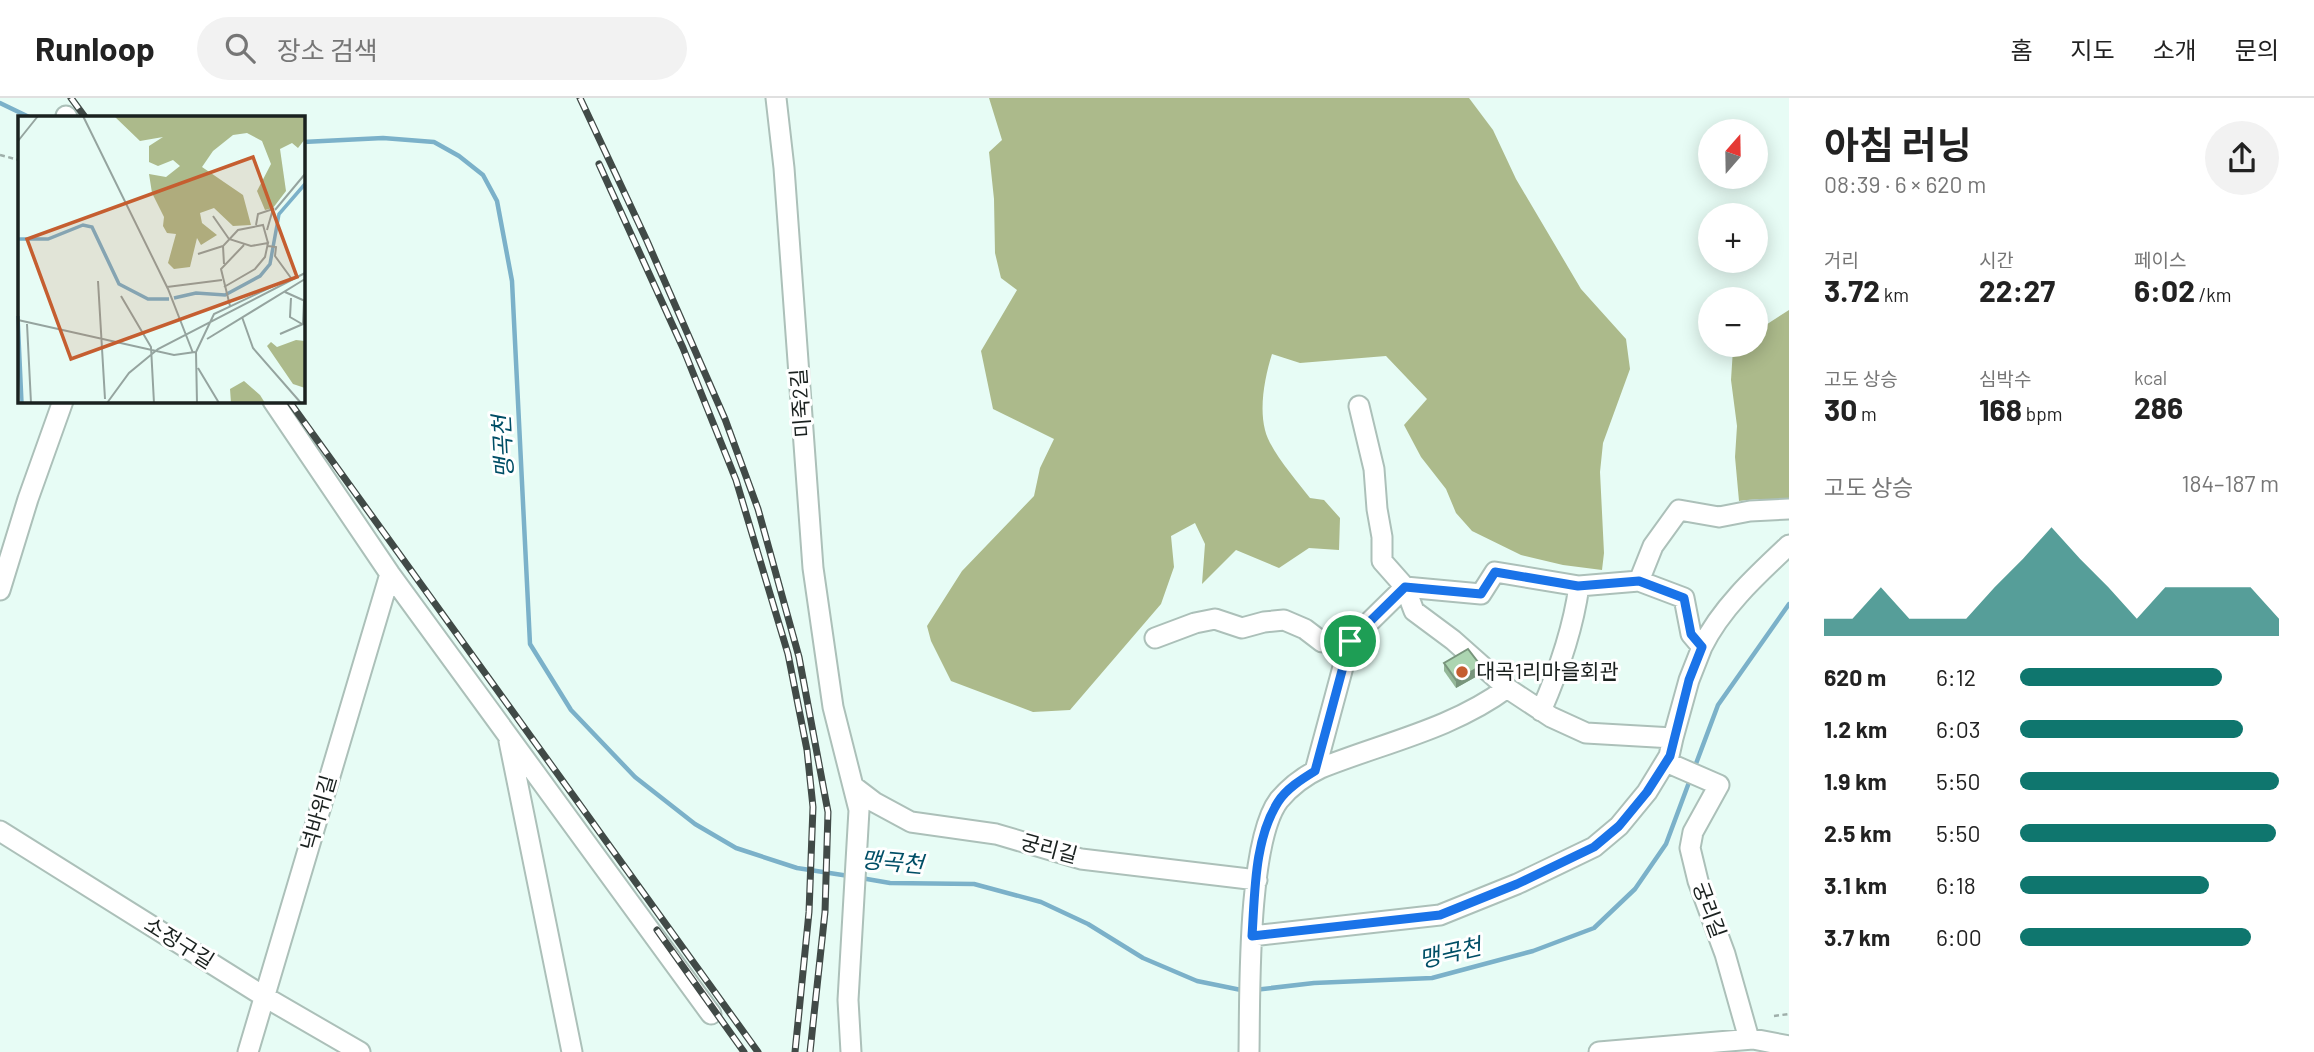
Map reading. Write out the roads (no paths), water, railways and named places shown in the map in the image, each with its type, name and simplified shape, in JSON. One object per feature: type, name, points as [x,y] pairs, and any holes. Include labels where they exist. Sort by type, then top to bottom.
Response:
[{"type":"street","name":"미죽2길","points":[[776,98],[784,168],[813,568],[832,707],[859,810],[848,1000],[851,1052]]},
{"type":"street","points":[[0,590],[28,499],[63,402]]},
{"type":"street","points":[[274,402],[390,574],[711,1014]]},
{"type":"street","points":[[1359,406],[1374,469],[1382,561],[1405,587],[1414,611],[1453,640],[1507,688],[1541,711],[1586,733],[1673,738]]},
{"type":"street","points":[[1639,581],[1653,546],[1679,510],[1719,517],[1750,511],[1789,509]]},
{"type":"street","points":[[1252,944],[1440,915],[1517,884],[1594,847],[1619,826],[1647,792],[1670,756],[1689,680],[1711,628],[1750,583],[1789,545]]},
{"type":"street","points":[[1315,771],[1350,641],[1405,587],[1481,594],[1495,572],[1578,586],[1639,581],[1684,598],[1691,634],[1702,647]]},
{"type":"street","name":"넉바위길","points":[[248,1052],[390,574]]},
{"type":"street","points":[[1541,711],[1558,672],[1575,615],[1578,586]]},
{"type":"street","points":[[1155,638],[1195,623],[1215,619],[1242,628],[1265,622],[1284,621],[1305,629],[1322,642],[1350,641]]},
{"type":"street","points":[[1249,1052],[1257,880],[1263,837],[1278,801],[1299,781],[1315,771],[1434,727],[1487,703],[1507,688]]},
{"type":"street","points":[[508,734],[572,1052]]},
{"type":"street","name":"궁리길","points":[[1666,762],[1719,785],[1693,832],[1690,848],[1749,1039]]},
{"type":"street","name":"궁리길","points":[[853,786],[874,802],[911,822],[996,834],[1081,859],[1257,880]]},
{"type":"street","name":"소정구길","points":[[0,831],[265,997],[360,1052]]},
{"type":"street","points":[[1599,1052],[1749,1039],[1789,1046]]},
{"type":"waterway","name":"맹곡천","points":[[0,103],[27,116]]},
{"type":"waterway","name":"맹곡천","points":[[304,142],[383,138],[434,142],[459,156],[483,175],[497,201],[512,281],[530,644],[571,710],[635,777],[695,824],[736,848],[797,868],[849,876]]},
{"type":"waterway","name":"맹곡천","points":[[1694,769],[1718,705],[1789,604]]},
{"type":"waterway","name":"맹곡천","points":[[1254,990],[1314,983],[1432,978],[1533,951],[1594,928],[1635,889],[1666,844],[1691,777]]},
{"type":"waterway","name":"맹곡천","points":[[861,878],[890,883],[974,884],[1041,902],[1088,924],[1143,958],[1197,981],[1246,991]]},
{"type":"railway","points":[[71,98],[84,116]]},
{"type":"railway","points":[[580,98],[647,241],[725,419],[758,509],[799,657],[828,812],[825,912],[810,1052]]},
{"type":"railway","points":[[599,164],[683,348],[736,480],[788,654],[807,750],[813,807],[809,912],[795,1052]]},
{"type":"railway","points":[[290,402],[758,1052]]},
{"type":"railway","points":[[657,930],[744,1052]]},
{"type":"place","name":"대곡1리마을회관","points":[[1462,672]]}]
